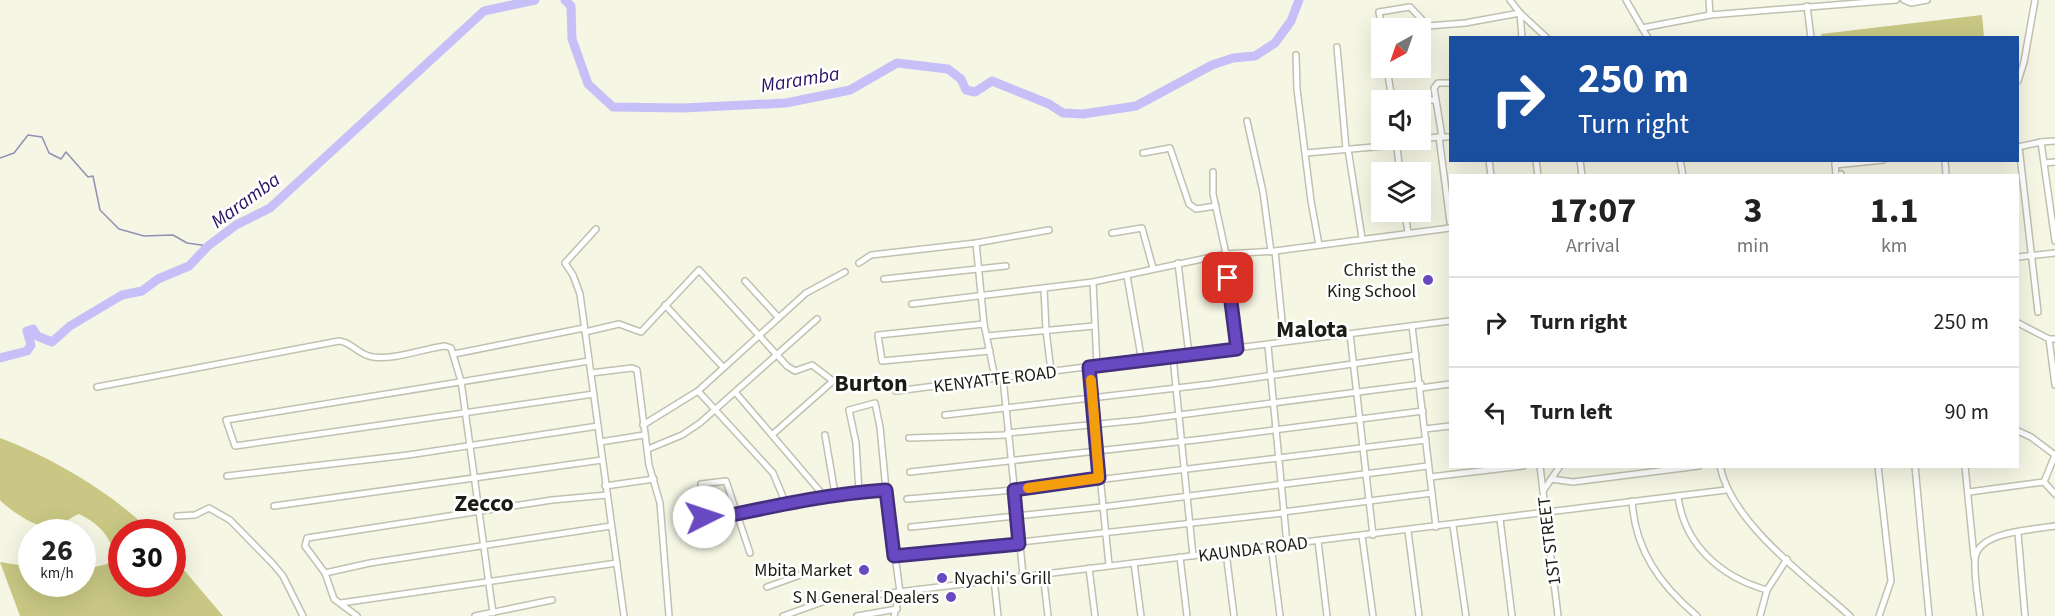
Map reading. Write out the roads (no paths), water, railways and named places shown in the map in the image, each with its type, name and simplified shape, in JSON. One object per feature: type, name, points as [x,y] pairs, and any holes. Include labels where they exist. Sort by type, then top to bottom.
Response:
[{"type":"street","points":[[1510,0],[1520,13],[1545,36]]},
{"type":"street","points":[[1626,0],[1647,36]]},
{"type":"street","points":[[1709,0],[1710,15]]},
{"type":"street","points":[[1642,28],[1710,15],[1896,0]]},
{"type":"street","points":[[1904,0],[1911,3],[1927,0]]},
{"type":"street","points":[[2019,78],[2035,0]]},
{"type":"street","points":[[1807,6],[1811,36]]},
{"type":"street","points":[[1380,18],[1379,12],[1410,7],[1420,18]]},
{"type":"street","points":[[1431,26],[1520,13]]},
{"type":"street","points":[[1520,13],[1522,36]]},
{"type":"street","points":[[1337,47],[1347,149],[1362,238]]},
{"type":"street","points":[[1296,55],[1297,89],[1319,244]]},
{"type":"street","points":[[1449,83],[1435,84],[1449,213]]},
{"type":"street","points":[[1431,100],[1435,99]]},
{"type":"street","points":[[1247,121],[1273,251],[1284,341]]},
{"type":"street","points":[[1431,138],[1449,136]]},
{"type":"street","points":[[2019,147],[2055,141]]},
{"type":"street","points":[[2041,142],[2052,184],[2055,241]]},
{"type":"street","points":[[1306,153],[1371,146]]},
{"type":"street","points":[[1143,153],[1170,148],[1189,204],[1196,209],[1216,206]]},
{"type":"street","points":[[2019,155],[2038,312]]},
{"type":"street","points":[[1835,163],[1851,162]]},
{"type":"street","points":[[2045,163],[2055,162]]},
{"type":"street","points":[[1213,172],[1211,183],[1226,254],[1237,349]]},
{"type":"street","points":[[1406,222],[1408,233]]},
{"type":"street","points":[[1112,233],[1138,228],[1144,230],[1152,268]]},
{"type":"street","points":[[912,304],[1093,282],[1226,254],[1273,251],[1449,228]]},
{"type":"street","points":[[596,229],[565,263],[577,284],[585,330],[624,616]]},
{"type":"street","points":[[860,263],[871,255],[976,243],[1049,230]]},
{"type":"street","points":[[976,243],[984,324],[995,378]]},
{"type":"street","points":[[2019,257],[2055,253]]},
{"type":"street","points":[[1178,263],[1189,355]]},
{"type":"street","points":[[884,279],[1006,266]]},
{"type":"street","points":[[454,354],[619,324],[641,332],[699,270],[777,355],[795,371],[812,365],[833,381],[773,434]]},
{"type":"street","points":[[643,425],[698,391],[778,317],[814,288],[845,272]]},
{"type":"street","points":[[1127,276],[1142,362]]},
{"type":"street","points":[[745,281],[778,317]]},
{"type":"street","points":[[1093,282],[1096,366]]},
{"type":"street","points":[[1044,289],[1051,371]]},
{"type":"street","points":[[665,305],[723,367]]},
{"type":"street","points":[[648,449],[682,435],[716,410],[817,319]]},
{"type":"street","name":"KENYATTE ROAD","points":[[896,391],[1142,362],[1268,346],[1284,341],[1449,321]]},
{"type":"street","points":[[2019,323],[2052,339],[2055,385]]},
{"type":"street","points":[[984,324],[878,335],[879,353],[882,361],[990,351]]},
{"type":"street","points":[[987,336],[1094,326]]},
{"type":"street","points":[[1413,326],[1436,527]]},
{"type":"street","points":[[1350,334],[1373,535]]},
{"type":"street","points":[[98,387],[339,341],[348,344],[357,352],[373,357],[445,346],[451,348],[461,381],[493,613]]},
{"type":"street","points":[[1268,346],[1287,544]]},
{"type":"street","points":[[945,415],[1176,388],[1416,355]]},
{"type":"street","points":[[1173,357],[1193,556]]},
{"type":"street","points":[[589,361],[226,420],[235,446],[594,394]]},
{"type":"street","points":[[1089,367],[1108,565]]},
{"type":"street","points":[[591,373],[636,369],[649,465],[660,503],[669,616]]},
{"type":"street","points":[[1003,378],[1023,575]]},
{"type":"street","points":[[909,438],[1007,434],[1357,392],[1449,384]]},
{"type":"street","points":[[698,391],[772,473],[786,504]]},
{"type":"street","points":[[736,393],[824,496]]},
{"type":"street","points":[[859,492],[859,468],[849,410],[875,403],[880,427],[900,592],[894,616]]},
{"type":"street","points":[[910,472],[1181,442],[1423,411]]},
{"type":"street","points":[[227,476],[328,466],[598,426]]},
{"type":"street","points":[[1425,429],[1449,426]]},
{"type":"street","points":[[2019,431],[2031,437],[2055,455],[2044,482]]},
{"type":"street","points":[[600,442],[644,435]]},
{"type":"street","points":[[825,435],[835,494]]},
{"type":"street","points":[[907,498],[1014,490],[1278,456],[1426,440]]},
{"type":"street","points":[[274,506],[602,460]]},
{"type":"street","points":[[911,527],[1102,507],[1428,466]]},
{"type":"street","points":[[1430,477],[1506,468]]},
{"type":"street","name":"1ST STREET","points":[[1540,468],[1558,616]]},
{"type":"street","points":[[1543,491],[1559,468]]},
{"type":"street","points":[[1551,479],[1567,483],[1683,468]]},
{"type":"street","points":[[1720,468],[1726,490],[1749,522],[1850,616]]},
{"type":"street","points":[[1878,468],[1891,581],[1879,616]]},
{"type":"street","points":[[1915,468],[1929,616]]},
{"type":"street","points":[[1965,468],[1980,616]]},
{"type":"street","points":[[605,486],[654,479]]},
{"type":"street","points":[[750,553],[735,515],[726,481],[701,484],[704,518],[735,515],[835,494],[886,490]]},
{"type":"street","points":[[1969,492],[2044,482]]},
{"type":"street","points":[[2044,482],[2055,494]]},
{"type":"street","name":"KAUNDA ROAD","points":[[783,616],[825,601],[1271,545],[1453,526],[1726,490]]},
{"type":"street","points":[[894,556],[1019,544],[1432,493]]},
{"type":"street","points":[[357,616],[331,594],[325,573],[305,546],[307,538],[552,500],[607,495]]},
{"type":"street","points":[[1678,496],[1687,529],[1702,552],[1732,577],[1767,590]]},
{"type":"street","points":[[1632,501],[1636,532],[1647,559],[1666,588],[1697,616]]},
{"type":"street","points":[[177,516],[198,514],[209,508],[230,520],[283,576],[303,616]]},
{"type":"street","points":[[1500,519],[1512,616]]},
{"type":"street","points":[[325,573],[370,562],[611,526]]},
{"type":"street","points":[[1453,526],[1466,616]]},
{"type":"street","points":[[1974,557],[1981,544],[1993,536],[2055,526]]},
{"type":"street","points":[[1408,531],[1419,616]]},
{"type":"street","points":[[2018,533],[2025,616]]},
{"type":"street","points":[[1362,536],[1373,616]]},
{"type":"street","points":[[1318,541],[1327,616]]},
{"type":"street","points":[[1271,545],[1280,616]]},
{"type":"street","points":[[1226,552],[1233,616]]},
{"type":"street","points":[[1180,557],[1187,616]]},
{"type":"street","points":[[1760,616],[1767,590],[1787,559]]},
{"type":"street","points":[[341,603],[617,563]]},
{"type":"street","points":[[1134,563],[1141,616]]},
{"type":"street","points":[[1089,567],[1095,616]]},
{"type":"street","points":[[767,587],[814,570]]},
{"type":"street","points":[[1043,573],[1048,616]]},
{"type":"street","points":[[994,579],[998,616]]},
{"type":"street","points":[[475,616],[552,600]]},
{"type":"street","points":[[857,616],[897,609]]},
{"type":"waterway","name":"Maramba","points":[[0,358],[27,351],[31,345],[27,331],[33,329],[37,336],[52,342],[70,326],[122,295],[142,291],[158,279],[189,266],[208,246],[236,225],[270,208],[484,11],[535,0]]},
{"type":"waterway","name":"Maramba","points":[[565,0],[571,6],[572,39],[588,84],[613,107],[683,108],[786,103],[850,90],[897,63],[948,69],[961,79],[966,90],[975,92],[992,81],[1049,104],[1063,113],[1083,114],[1136,106],[1212,65],[1233,58],[1255,56],[1275,43],[1291,21],[1299,0]]},
{"type":"waterway","points":[[0,158],[14,153],[28,135],[42,137],[49,153],[61,159],[66,152],[88,177],[93,176],[100,210],[119,229],[144,236],[173,235],[187,243],[208,246]]},
{"type":"place","name":"Christ the King School","points":[[1428,280]]},
{"type":"place","name":"Mbita Market","points":[[864,570]]},
{"type":"place","name":"Nyachi's Grill","points":[[942,578]]},
{"type":"place","name":"S N General Dealers","points":[[951,597]]},
{"type":"district","name":"Malota","points":[[1312,329]]},
{"type":"district","name":"Burton","points":[[871,383]]},
{"type":"district","name":"Zecco","points":[[484,503]]}]
